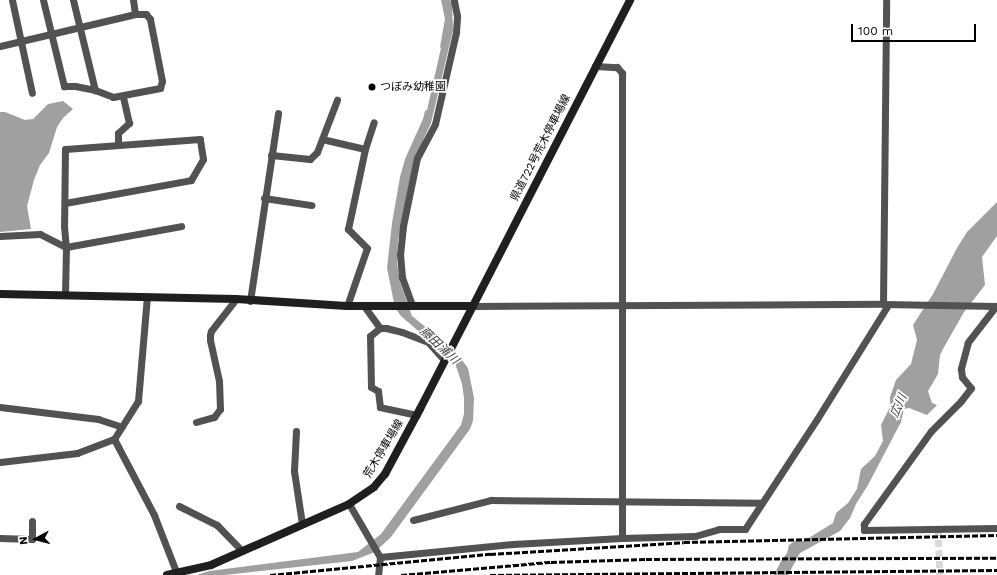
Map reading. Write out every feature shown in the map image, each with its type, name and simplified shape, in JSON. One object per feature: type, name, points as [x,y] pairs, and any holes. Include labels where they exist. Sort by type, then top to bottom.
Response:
[{"type":"main road","name":"県道722号荒木停車場線","points":[[473,306],[630,0]]},
{"type":"main road","points":[[0,294],[65,294],[236,300],[347,306],[473,306]]},
{"type":"main road","name":"荒木停車場線","points":[[167,575],[178,574],[211,565],[349,504],[374,487],[385,474],[473,306]]},
{"type":"street","points":[[12,0],[32,93]]},
{"type":"street","points":[[0,46],[52,34],[80,28],[135,14],[146,14],[150,19],[162,81],[160,88],[113,98],[95,90],[75,86],[64,86],[52,34],[44,0]]},
{"type":"street","points":[[73,0],[95,90]]},
{"type":"street","points":[[132,0],[135,14]]},
{"type":"street","points":[[412,305],[402,277],[400,255],[403,226],[417,158],[435,124],[456,32],[457,16],[454,0]]},
{"type":"street","points":[[380,557],[513,544],[622,538],[695,536],[719,529],[745,529],[817,419],[888,304],[886,0]]},
{"type":"street","points":[[595,66],[617,67],[622,73],[622,538]]},
{"type":"street","points":[[118,145],[118,133],[129,123],[123,96]]},
{"type":"street","points":[[271,155],[310,159],[317,152],[337,100]]},
{"type":"street","points":[[250,301],[264,198],[278,113]]},
{"type":"street","points":[[347,306],[368,248],[348,229],[365,149],[374,122]]},
{"type":"street","points":[[65,203],[191,180],[203,159],[200,138],[65,149],[65,203],[66,247],[65,294]]},
{"type":"street","points":[[322,139],[365,149]]},
{"type":"street","points":[[264,198],[311,204]]},
{"type":"street","points":[[0,236],[40,234],[66,247],[181,226]]},
{"type":"street","points":[[0,462],[77,453],[114,439],[138,401],[147,297]]},
{"type":"street","points":[[196,422],[214,417],[220,409],[219,382],[210,335],[211,331],[236,300]]},
{"type":"street","points":[[473,306],[888,304],[997,306]]},
{"type":"street","points":[[364,306],[380,328]]},
{"type":"street","points":[[997,306],[968,342],[961,369],[962,377],[970,388],[961,401],[931,432],[864,524],[864,530],[997,528]]},
{"type":"street","points":[[417,415],[380,407],[378,391],[371,387],[370,336],[380,328],[402,332],[428,342],[444,360]]},
{"type":"street","points":[[0,407],[98,419],[122,427]]},
{"type":"street","points":[[296,431],[294,471],[302,524]]},
{"type":"street","points":[[114,439],[154,514],[178,574]]},
{"type":"street","points":[[413,520],[491,500],[762,503]]},
{"type":"street","points":[[349,504],[380,557],[378,575]]},
{"type":"street","points":[[179,506],[217,525],[242,551]]},
{"type":"street","points":[[0,538],[32,539],[32,521]]},
{"type":"water","name":"藤田浦川","points":[[441,0],[450,0],[452,3],[453,30],[431,123],[424,138],[398,240],[397,263],[400,282],[412,316],[455,351],[468,368],[474,398],[473,421],[470,429],[391,537],[375,552],[352,561],[225,575],[197,575],[209,571],[358,552],[381,534],[461,425],[464,414],[464,398],[462,384],[455,363],[401,316],[395,308],[387,268],[392,223],[400,177],[405,159],[423,119],[425,111],[427,110],[441,48],[445,19]]},
{"type":"water","points":[[63,101],[73,109],[63,118],[57,127],[49,153],[40,165],[34,180],[27,206],[31,229],[0,232],[0,112],[5,112],[25,120],[33,119],[48,104]]},
{"type":"water","name":"広川","points":[[997,202],[997,236],[982,257],[985,285],[964,312],[943,349],[940,355],[938,374],[928,391],[932,403],[937,405],[927,415],[909,408],[904,409],[901,422],[868,485],[856,504],[850,518],[840,531],[800,553],[788,575],[774,575],[787,553],[789,545],[795,541],[804,541],[833,523],[836,513],[848,503],[857,489],[861,469],[875,456],[883,441],[881,425],[890,407],[890,397],[896,380],[911,364],[917,340],[913,325],[933,294],[967,232]]},
{"type":"tunnel","points":[[938,529],[940,575]]},
{"type":"railway","points":[[270,575],[490,554],[684,542],[997,535]]},
{"type":"railway","points":[[401,575],[551,562],[646,559],[997,558]]},
{"type":"railway","points":[[490,575],[997,570]]},
{"type":"place","name":"つぼみ幼稚園","points":[[372,87]]}]
